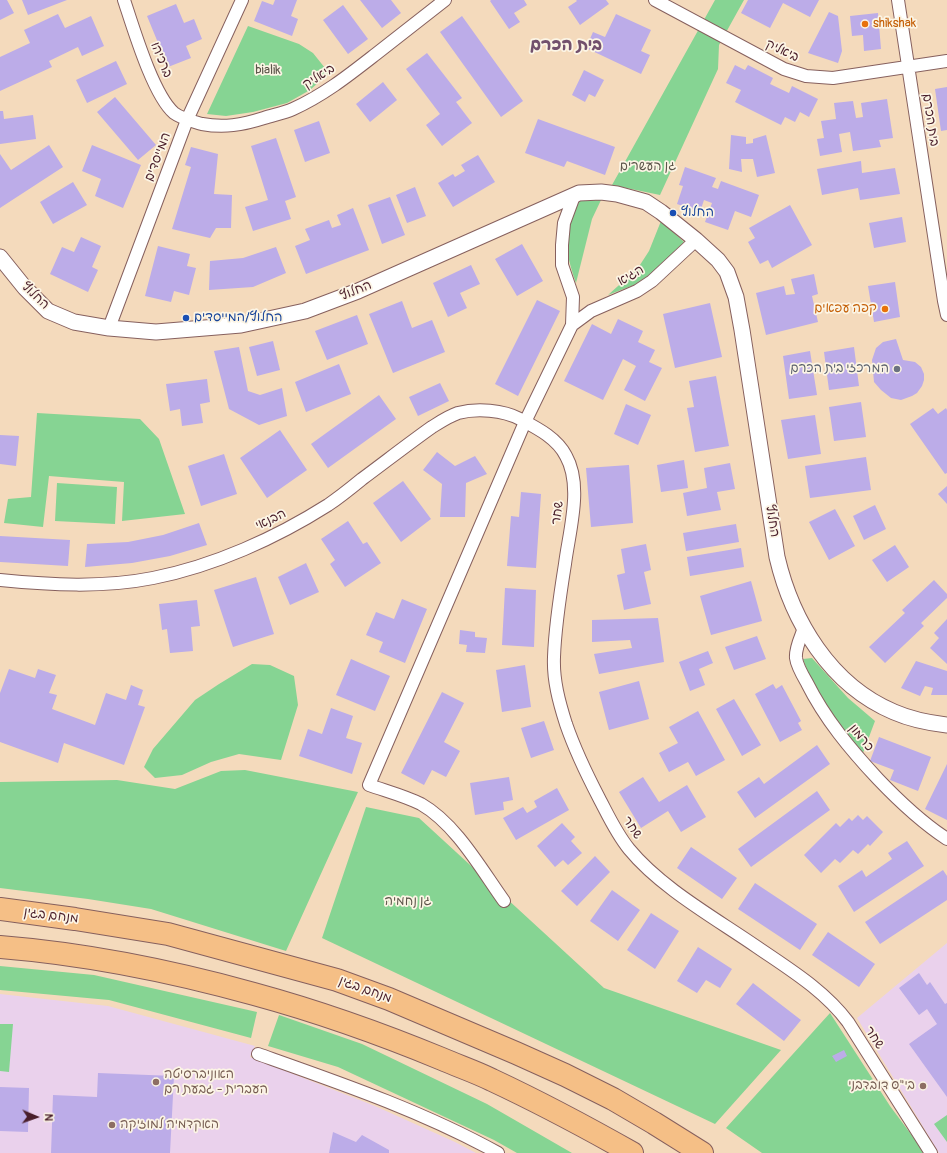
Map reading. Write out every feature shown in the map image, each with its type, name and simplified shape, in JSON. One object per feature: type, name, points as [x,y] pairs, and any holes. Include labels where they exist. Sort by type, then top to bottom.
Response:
[{"type":"highway","name":"מנחם בגין","points":[[0,910],[82,920],[168,934],[344,982],[389,999],[565,1075],[654,1123],[702,1153]]},
{"type":"highway","points":[[0,947],[72,954],[171,972],[264,997],[350,1023],[389,1037],[490,1079],[558,1113],[632,1153]]},
{"type":"street","name":"ברכיהו","points":[[124,0],[158,90],[165,102],[174,112],[187,120]]},
{"type":"street","name":"המייסדים","points":[[108,328],[187,120],[242,0]]},
{"type":"street","name":"ביאליק","points":[[187,120],[212,126],[229,126],[255,121],[292,110],[319,96],[341,81],[445,0]]},
{"type":"street","name":"ביאליק","points":[[655,0],[784,69],[801,75],[818,78],[833,78],[947,61]]},
{"type":"street","name":"בית הכרם","points":[[898,0],[947,315]]},
{"type":"street","name":"החלוץ","points":[[0,257],[25,288],[48,310],[74,322],[108,328],[156,332],[241,325],[305,311],[358,291],[580,193],[601,192],[617,194],[646,202],[696,240],[718,260],[727,272],[736,297],[777,557],[787,591],[804,628],[814,645],[828,662],[857,691],[893,712],[911,718],[947,725]]},
{"type":"street","name":"הגיא","points":[[504,901],[455,834],[437,816],[420,804],[369,785],[525,422],[572,325],[573,297],[562,265],[562,245],[564,223],[574,196]]},
{"type":"street","name":"הגיא","points":[[572,325],[591,311],[637,291],[652,281],[696,240]]},
{"type":"street","name":"הבנאי","points":[[0,580],[41,584],[104,584],[152,578],[193,569],[255,543],[294,524],[329,504],[444,419],[458,413],[484,410],[514,416],[525,422]]},
{"type":"street","name":"שחר","points":[[525,422],[551,438],[565,454],[570,465],[574,486],[574,497],[554,646],[555,682],[559,703],[573,745],[611,822],[629,850],[661,881],[794,973],[817,990],[836,1007],[931,1153]]},
{"type":"street","name":"כרמון","points":[[804,628],[798,644],[796,658],[799,667],[826,717],[859,758],[903,805],[934,831],[947,839]]},
{"type":"street","points":[[258,1054],[345,1084],[406,1108],[498,1153]]},
{"type":"shaded area","name":"בי\"ס דובדבני","points":[[947,943],[947,1153],[939,1153],[857,1018]]},
{"type":"shaded area","name":"האוניברסיטה העברית - גבעת רם","points":[[0,994],[108,1006],[255,1046],[250,1057],[375,1106],[476,1153],[0,1153]]},
{"type":"green space","name":"גן העשרים","points":[[715,0],[744,0],[719,45],[718,69],[660,195],[612,185]]},
{"type":"green space","name":"bialik","points":[[248,26],[299,44],[313,53],[329,73],[310,90],[287,103],[253,112],[226,116],[207,114]]},
{"type":"green space","points":[[601,200],[592,219],[576,283],[569,260],[567,245],[567,229],[569,221],[572,213],[580,201]]},
{"type":"green space","points":[[661,221],[684,242],[652,273],[634,285],[608,295],[638,268],[649,251]]},
{"type":"green space","points":[[37,413],[140,419],[159,439],[185,514],[122,521],[124,482],[49,476],[43,527],[4,523],[8,499],[31,497]]},
{"type":"green space","points":[[57,483],[117,487],[115,524],[55,521]]},
{"type":"green space","points":[[812,658],[848,698],[875,721],[863,753],[836,722],[817,692],[803,659]]},
{"type":"green space","points":[[252,664],[270,665],[294,676],[298,705],[281,760],[239,754],[211,762],[182,775],[155,778],[144,767],[153,749],[195,700]]},
{"type":"green space","points":[[245,770],[358,792],[286,951],[151,909],[88,899],[0,888],[0,782],[117,780],[175,789],[221,771]]},
{"type":"green space","name":"גן נחמיה","points":[[366,807],[419,818],[604,988],[781,1050],[715,1124],[322,938]]},
{"type":"green space","points":[[0,966],[94,975],[257,1012],[251,1038],[109,1000],[0,990]]},
{"type":"green space","points":[[830,1013],[890,1106],[925,1153],[762,1153],[726,1128]]},
{"type":"green space","points":[[279,1015],[362,1044],[487,1104],[572,1153],[517,1153],[494,1140],[338,1067],[268,1046]]},
{"type":"green space","points":[[0,1024],[13,1024],[9,1072],[0,1071]]},
{"type":"green space","points":[[947,1115],[947,1142],[934,1124]]},
{"type":"building","points":[[0,0],[7,0],[14,13],[0,20]]},
{"type":"building","points":[[22,0],[67,0],[28,15]]},
{"type":"building","points":[[275,0],[297,0],[291,16],[298,19],[292,36],[254,21],[262,1],[273,5]]},
{"type":"building","points":[[360,0],[391,0],[401,13],[382,28]]},
{"type":"building","points":[[524,0],[527,5],[514,13],[520,22],[509,29],[490,1]]},
{"type":"building","points":[[576,0],[606,0],[609,4],[580,25],[568,7],[577,1]]},
{"type":"building","points":[[748,0],[819,0],[810,17],[783,3],[770,28],[741,13]]},
{"type":"building","points":[[176,4],[184,23],[194,19],[202,39],[186,46],[191,58],[168,67],[147,16]]},
{"type":"building","points":[[343,5],[368,39],[348,54],[323,20]]},
{"type":"building","points":[[829,12],[838,16],[842,51],[838,63],[808,53]]},
{"type":"building","name":"shikshak","points":[[878,13],[881,49],[864,51],[863,35],[852,36],[850,16]]},
{"type":"building","points":[[58,14],[65,28],[91,16],[104,46],[82,56],[78,47],[49,61],[52,67],[0,91],[0,57],[30,43],[24,30]]},
{"type":"building","points":[[616,14],[651,30],[641,51],[650,55],[641,74],[586,48],[593,32],[605,37]]},
{"type":"building","points":[[462,16],[523,101],[501,117],[440,32]]},
{"type":"building","points":[[427,53],[462,98],[456,102],[472,123],[442,146],[426,125],[440,114],[406,69]]},
{"type":"building","points":[[116,61],[127,84],[87,103],[76,80]]},
{"type":"building","points":[[735,65],[745,70],[748,65],[773,78],[770,84],[789,93],[792,86],[818,99],[809,117],[800,112],[795,122],[785,117],[781,125],[735,102],[741,90],[726,83]]},
{"type":"building","points":[[584,70],[604,80],[595,97],[589,94],[585,102],[572,95]]},
{"type":"building","points":[[383,82],[397,100],[370,122],[356,104]]},
{"type":"building","points":[[947,87],[947,130],[941,131],[935,89]]},
{"type":"building","points":[[115,97],[156,145],[138,160],[97,112]]},
{"type":"building","points":[[887,99],[893,138],[879,140],[881,147],[853,151],[850,132],[839,134],[842,152],[820,156],[817,139],[824,138],[821,121],[836,119],[834,103],[853,101],[856,118],[863,117],[861,103]]},
{"type":"building","points":[[0,111],[3,111],[4,119],[33,115],[36,139],[0,144]]},
{"type":"building","points":[[538,119],[615,147],[605,175],[567,161],[564,167],[525,153]]},
{"type":"building","points":[[319,121],[330,153],[305,162],[294,130]]},
{"type":"building","points":[[731,135],[746,137],[746,144],[753,143],[753,139],[766,135],[775,173],[757,177],[753,159],[741,159],[742,172],[729,169]]},
{"type":"building","points":[[276,138],[296,197],[285,201],[291,219],[253,231],[245,207],[268,200],[251,146]]},
{"type":"building","points":[[49,145],[63,167],[0,208],[0,154],[11,170]]},
{"type":"building","points":[[92,145],[141,165],[123,208],[95,196],[101,179],[82,171]]},
{"type":"building","points":[[191,147],[218,154],[214,194],[232,195],[231,228],[216,228],[210,238],[172,229],[191,167],[185,165]]},
{"type":"building","points":[[478,155],[495,182],[453,207],[438,183],[453,174],[455,177],[465,171],[461,165]]},
{"type":"building","points":[[861,161],[862,173],[895,168],[900,194],[860,200],[858,188],[822,195],[817,169]]},
{"type":"building","points":[[685,167],[716,178],[712,187],[718,189],[721,181],[759,195],[751,217],[735,211],[728,230],[705,222],[712,203],[704,200],[700,212],[677,204],[683,186],[679,185]]},
{"type":"building","points":[[73,182],[87,205],[53,224],[40,202]]},
{"type":"building","points":[[415,187],[426,216],[407,223],[396,195]]},
{"type":"building","points":[[390,197],[405,235],[382,244],[368,205]]},
{"type":"building","points":[[790,205],[812,245],[772,268],[768,260],[760,264],[748,242],[755,238],[749,228]]},
{"type":"building","points":[[353,208],[369,250],[306,274],[295,246],[310,240],[305,229],[329,220],[332,228],[341,225],[337,215]]},
{"type":"building","points":[[902,217],[906,242],[874,248],[869,223]]},
{"type":"building","points":[[81,237],[101,246],[92,267],[98,270],[88,292],[50,274],[62,247],[74,252]]},
{"type":"building","points":[[522,244],[543,281],[517,296],[495,259]]},
{"type":"building","points":[[158,246],[190,254],[187,266],[196,268],[189,295],[174,291],[171,302],[145,296]]},
{"type":"building","points":[[276,247],[286,273],[253,287],[209,290],[210,261],[243,258]]},
{"type":"building","points":[[471,265],[480,284],[460,293],[467,308],[448,317],[433,283]]},
{"type":"building","points":[[814,274],[818,294],[812,296],[818,322],[766,335],[756,293],[784,286],[786,295],[795,294],[791,279]]},
{"type":"building","name":"קפה עפאים","points":[[895,282],[900,317],[874,322],[868,286]]},
{"type":"building","points":[[537,300],[560,311],[518,396],[495,384]]},
{"type":"building","points":[[402,301],[412,328],[432,320],[445,352],[393,373],[369,314]]},
{"type":"building","points":[[710,303],[722,357],[675,368],[663,314]]},
{"type":"building","points":[[357,315],[368,344],[327,360],[315,331]]},
{"type":"building","points":[[618,319],[643,331],[638,342],[655,350],[649,362],[662,368],[645,401],[624,390],[636,366],[623,359],[603,400],[564,381],[592,324],[611,334]]},
{"type":"building","name":"המרכזי בית הכרם","points":[[896,339],[903,360],[915,362],[921,367],[924,374],[922,386],[917,393],[901,400],[891,398],[874,382],[872,360],[876,348],[883,342]]},
{"type":"building","points":[[273,341],[280,370],[257,376],[249,347]]},
{"type":"building","points":[[239,347],[248,391],[260,395],[282,388],[287,416],[259,425],[229,409],[214,351]]},
{"type":"building","points":[[854,347],[859,386],[829,390],[824,352]]},
{"type":"building","points":[[810,351],[817,395],[789,399],[783,356]]},
{"type":"building","points":[[339,364],[351,394],[306,412],[295,382]]},
{"type":"building","points":[[716,376],[729,446],[695,452],[687,408],[694,407],[689,381]]},
{"type":"building","points":[[207,379],[210,402],[200,404],[203,423],[182,426],[180,409],[170,411],[166,384]]},
{"type":"building","points":[[440,383],[449,401],[418,416],[409,397]]},
{"type":"building","points":[[379,395],[396,419],[328,468],[311,444]]},
{"type":"building","points":[[861,402],[866,437],[834,441],[829,407]]},
{"type":"building","points":[[626,404],[651,415],[638,445],[614,434]]},
{"type":"building","points":[[933,408],[938,414],[946,408],[947,410],[947,473],[945,474],[910,424]]},
{"type":"building","points":[[815,415],[821,454],[788,459],[781,420]]},
{"type":"building","points":[[280,430],[307,470],[267,498],[240,458]]},
{"type":"building","points":[[0,435],[19,436],[16,466],[0,464]]},
{"type":"building","points":[[437,452],[455,466],[475,456],[487,474],[466,483],[465,517],[440,517],[442,484],[423,470]]},
{"type":"building","points":[[224,454],[237,494],[201,506],[188,466]]},
{"type":"building","points":[[866,457],[871,490],[810,498],[805,466]]},
{"type":"building","points":[[684,460],[688,488],[661,492],[657,465]]},
{"type":"building","points":[[730,463],[735,489],[717,492],[721,510],[687,516],[683,493],[707,488],[704,468]]},
{"type":"building","points":[[629,465],[633,523],[591,527],[586,468]]},
{"type":"building","points":[[403,481],[431,519],[401,542],[373,503]]},
{"type":"building","points":[[947,486],[947,504],[938,494]]},
{"type":"building","points":[[521,492],[541,494],[536,568],[507,566],[511,516],[519,517]]},
{"type":"building","points":[[875,505],[886,529],[864,540],[853,516]]},
{"type":"building","points":[[835,509],[855,546],[829,560],[809,522]]},
{"type":"building","points":[[348,521],[363,544],[367,542],[381,563],[345,587],[330,564],[335,560],[321,539]]},
{"type":"building","points":[[199,523],[207,545],[170,556],[132,563],[85,567],[87,544],[128,542],[163,535]]},
{"type":"building","points":[[736,524],[739,542],[686,551],[683,533]]},
{"type":"building","points":[[0,536],[70,540],[68,566],[0,562]]},
{"type":"building","points":[[646,544],[651,570],[644,572],[651,604],[624,610],[617,575],[625,573],[621,549]]},
{"type":"building","points":[[895,545],[909,567],[887,582],[872,560]]},
{"type":"building","points":[[741,548],[744,567],[690,576],[687,557]]},
{"type":"building","points":[[306,563],[319,592],[290,605],[278,577]]},
{"type":"building","points":[[256,577],[274,634],[233,647],[214,590]]},
{"type":"building","points":[[934,580],[947,594],[947,598],[921,623],[924,626],[885,663],[869,647],[905,613],[902,610]]},
{"type":"building","points":[[751,581],[762,621],[711,635],[700,596]]},
{"type":"building","points":[[505,588],[536,590],[534,647],[502,645]]},
{"type":"building","points":[[402,599],[427,609],[405,663],[379,652],[383,642],[366,635],[376,612],[394,619]]},
{"type":"building","points":[[197,600],[200,626],[191,627],[193,651],[170,653],[167,629],[162,630],[159,604]]},
{"type":"building","points":[[658,618],[664,662],[599,674],[594,654],[632,648],[630,640],[592,642],[592,620]]},
{"type":"building","points":[[947,619],[947,664],[930,648],[939,638],[934,633]]},
{"type":"building","points":[[460,630],[475,632],[475,637],[487,638],[485,653],[466,652],[467,645],[459,644]]},
{"type":"building","points":[[757,636],[766,659],[734,670],[725,647]]},
{"type":"building","points":[[708,651],[713,663],[699,669],[705,685],[690,691],[679,662]]},
{"type":"building","points":[[351,659],[390,676],[375,711],[336,695]]},
{"type":"building","points":[[916,661],[947,671],[947,695],[931,695],[933,688],[925,686],[920,696],[901,688]]},
{"type":"building","points":[[525,665],[531,707],[502,712],[496,670]]},
{"type":"building","points":[[9,669],[35,678],[38,669],[56,675],[49,693],[57,695],[52,709],[95,725],[106,693],[126,700],[131,685],[143,690],[138,705],[145,707],[124,765],[64,743],[58,763],[0,742],[0,693]]},
{"type":"building","points":[[639,681],[649,719],[609,730],[599,692]]},
{"type":"building","points":[[773,684],[776,689],[782,685],[801,721],[798,723],[802,730],[780,742],[755,694]]},
{"type":"building","points":[[442,692],[464,703],[444,742],[460,751],[446,777],[432,770],[424,785],[401,773]]},
{"type":"building","points":[[734,699],[761,745],[742,756],[716,709]]},
{"type":"building","points":[[331,708],[353,716],[346,738],[362,743],[352,774],[299,756],[308,729],[322,734]]},
{"type":"building","points":[[698,711],[725,760],[696,776],[688,762],[669,772],[659,753],[678,743],[669,727]]},
{"type":"building","points":[[544,721],[554,750],[531,758],[521,728]]},
{"type":"building","points":[[879,737],[931,757],[918,791],[890,780],[894,770],[870,761]]},
{"type":"building","points":[[817,745],[830,764],[755,818],[737,792],[759,777],[764,784]]},
{"type":"building","points":[[947,764],[947,820],[925,809]]},
{"type":"building","points":[[509,777],[513,800],[503,802],[504,810],[475,815],[470,783]]},
{"type":"building","points":[[643,777],[659,802],[687,785],[706,817],[681,832],[668,811],[641,828],[619,792]]},
{"type":"building","points":[[557,788],[569,810],[516,840],[503,818],[523,807],[527,813],[537,807],[534,801]]},
{"type":"building","points":[[817,791],[830,810],[751,867],[738,849]]},
{"type":"building","points":[[858,815],[863,820],[867,816],[883,832],[870,846],[868,844],[858,854],[853,850],[840,863],[835,859],[821,873],[804,855],[836,823],[840,827],[849,818],[852,821]]},
{"type":"building","points":[[562,823],[575,837],[571,841],[582,853],[568,865],[563,860],[555,867],[537,846]]},
{"type":"building","points":[[907,841],[924,866],[854,912],[838,886],[862,870],[866,877],[892,859],[888,853]]},
{"type":"building","points":[[691,847],[737,878],[722,899],[677,868]]},
{"type":"building","points":[[595,856],[610,872],[577,906],[561,891]]},
{"type":"building","points":[[943,870],[947,876],[947,900],[880,944],[865,922]]},
{"type":"building","points":[[755,883],[817,924],[800,950],[738,909]]},
{"type":"building","points":[[612,890],[640,910],[618,941],[590,921]]},
{"type":"building","points":[[651,913],[679,931],[655,969],[627,950]]},
{"type":"building","points":[[828,932],[875,964],[859,987],[812,955]]},
{"type":"building","points":[[698,947],[732,969],[720,988],[706,980],[697,993],[677,981]]},
{"type":"building","points":[[919,973],[927,985],[930,982],[945,1004],[947,1003],[947,1097],[909,1044],[937,1024],[927,1009],[919,1015],[899,988]]},
{"type":"building","points":[[753,983],[801,1020],[784,1041],[736,1004]]},
{"type":"building","points":[[844,1050],[847,1056],[836,1062],[832,1056]]},
{"type":"building","name":"האקדמיה למוזיקה","points":[[98,1073],[174,1076],[170,1153],[51,1153],[53,1095],[97,1097]]},
{"type":"building","points":[[0,1087],[29,1088],[28,1132],[0,1131]]},
{"type":"building","points":[[333,1132],[356,1142],[362,1135],[389,1150],[389,1153],[329,1153]]},
{"type":"place","name":"shikshak","points":[[865,24]]},
{"type":"place","name":"החלוץ","points":[[673,213]]},
{"type":"place","name":"קפה עפאים","points":[[885,309]]},
{"type":"place","name":"החלוץ/המייסדים","points":[[186,318]]},
{"type":"place","name":"המרכזי בית הכרם","points":[[897,369]]},
{"type":"place","name":"האוניברסיטה העברית - גבעת רם","points":[[156,1082]]},
{"type":"place","name":"בי\"ס דובדבני","points":[[923,1086]]},
{"type":"place","name":"האקדמיה למוזיקה","points":[[112,1125]]},
{"type":"district","name":"בית הכרם","points":[[566,46]]}]
